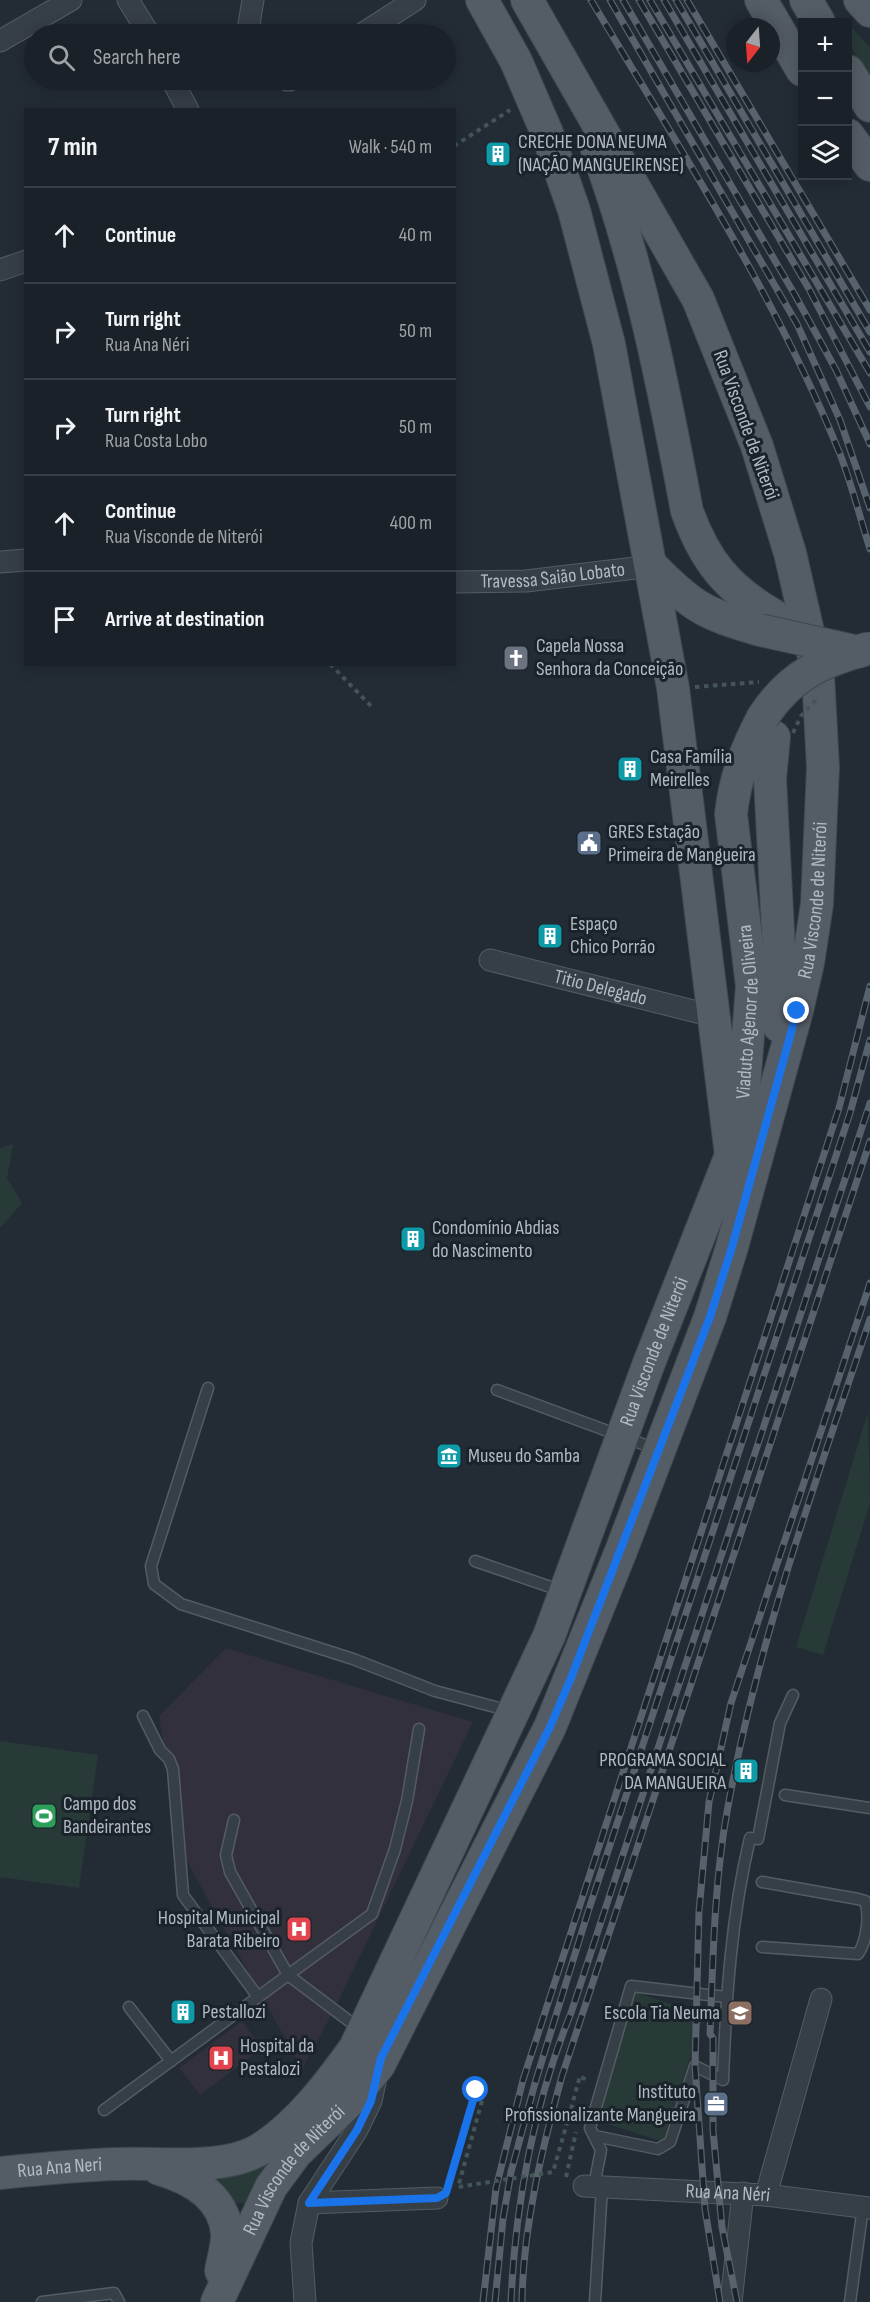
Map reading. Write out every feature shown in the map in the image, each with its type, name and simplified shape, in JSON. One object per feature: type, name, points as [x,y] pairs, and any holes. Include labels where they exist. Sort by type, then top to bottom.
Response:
[{"type":"main road","name":"Rua Visconde de Niterói","points":[[216,2302],[270,2187],[296,2153],[351,2100],[513,1712],[538,1660],[731,1155],[673,688],[652,566],[606,333],[574,210],[531,96],[516,62],[482,0]]},
{"type":"main road","name":"Rua Visconde de Niterói","points":[[119,2164],[222,2162],[261,2148],[376,2043],[550,1727],[571,1678],[659,1450],[726,1267],[776,1089],[808,963],[817,904],[823,767],[818,675],[790,553],[757,446],[698,299],[526,0]]},
{"type":"main road","points":[[761,0],[798,63]]},
{"type":"main road","points":[[806,0],[817,18]]},
{"type":"main road","points":[[860,0],[870,11]]},
{"type":"main road","points":[[849,72],[870,106]]},
{"type":"main road","points":[[572,82],[614,197],[647,317],[687,511],[697,540],[712,564],[730,585],[772,615],[804,628],[870,646]]},
{"type":"main road","points":[[852,140],[870,165]]},
{"type":"main road","points":[[652,566],[680,595],[700,610],[760,630],[870,655]]},
{"type":"main road","name":"Viaduto Agenor de Oliveira","points":[[731,1155],[743,1099],[752,986],[746,922],[730,814],[744,752],[777,696],[800,676],[834,658],[870,646]]},
{"type":"main road","name":"Viaduto Agenor de Oliveira","points":[[776,1089],[781,987],[770,778],[785,734],[784,711],[801,693],[870,660]]},
{"type":"main road","points":[[538,1660],[571,1678]]},
{"type":"main road","points":[[513,1712],[550,1727]]},
{"type":"main road","points":[[119,2164],[161,2169],[206,2189],[222,2213],[228,2234],[216,2302]]},
{"type":"main road","name":"Rua Ana Neri","points":[[0,2174],[119,2164]]},
{"type":"street","points":[[29,24],[71,0]]},
{"type":"street","points":[[128,0],[143,24]]},
{"type":"street","points":[[249,24],[253,0]]},
{"type":"street","points":[[378,24],[415,0]]},
{"type":"street","points":[[0,41],[24,27]]},
{"type":"street","points":[[177,90],[187,108]]},
{"type":"street","points":[[0,270],[24,262]]},
{"type":"street","points":[[0,562],[24,560]]},
{"type":"street","name":"Travessa Saião Lobato","points":[[456,582],[526,581],[652,566]]},
{"type":"street","name":"Titio Delegado","points":[[490,960],[713,1016]]},
{"type":"street","points":[[766,2195],[821,1999]]},
{"type":"street","points":[[305,2302],[301,2243],[309,2203],[357,2130],[371,2101],[376,2043]]},
{"type":"street","name":"Rua Ana Néri","points":[[593,2186],[743,2193],[866,2207]]},
{"type":"street","points":[[731,2302],[743,2193]]},
{"type":"street","points":[[309,2203],[437,2198]]},
{"type":"lane","points":[[208,1388],[151,1566],[154,1584],[182,1604],[353,1659],[435,1691],[513,1712]]},
{"type":"lane","points":[[497,1390],[659,1450]]},
{"type":"lane","points":[[475,1561],[565,1592]]},
{"type":"lane","points":[[595,2136],[658,2149],[670,2142],[695,2067],[723,2080],[726,1997],[738,1887],[750,1838],[759,1839],[780,1723],[793,1695]]},
{"type":"lane","points":[[143,1716],[160,1750],[169,1759],[173,1769],[183,1895],[258,1997]]},
{"type":"lane","points":[[104,2110],[372,1914],[395,1849],[407,1801],[419,1729]]},
{"type":"lane","points":[[785,1795],[870,1808]]},
{"type":"lane","points":[[234,1820],[226,1855],[230,1872],[288,1975],[376,2043]]},
{"type":"lane","points":[[762,1882],[865,1900],[868,1932],[858,1954],[852,1955],[762,1947]]},
{"type":"lane","points":[[595,2302],[593,2186],[601,2150],[590,2128],[631,1986],[726,1997]]},
{"type":"lane","points":[[129,2007],[171,2061]]},
{"type":"lane","points":[[850,2302],[866,2207]]},
{"type":"lane","points":[[42,2302],[114,2293],[119,2302]]},
{"type":"path","points":[[456,145],[531,96]]},
{"type":"path","points":[[332,666],[373,708]]},
{"type":"path","points":[[673,688],[771,681]]},
{"type":"path","points":[[785,734],[808,705],[824,693]]},
{"type":"path","points":[[437,2198],[446,2193],[476,2090],[484,2091],[458,2187],[553,2172],[571,2109]]},
{"type":"shaded area","points":[[852,28],[870,48],[870,79],[852,49]]},
{"type":"shaded area","points":[[13,1144],[7,1178],[22,1203],[0,1228],[0,1148]]},
{"type":"shaded area","points":[[868,1412],[870,1503],[823,1655],[796,1647]]},
{"type":"shaded area","name":"Hospital Municipal Barata Ribeiro","points":[[226,1648],[473,1722],[334,2010],[302,2069],[180,1849],[159,1716]]},
{"type":"shaded area","name":"Campo dos Bandeirantes","points":[[0,1741],[98,1755],[79,1888],[0,1877]]},
{"type":"shaded area","points":[[631,1991],[704,2015],[663,2142],[590,2118]]},
{"type":"shaded area","name":"Hospital da Pestalozi","points":[[242,2021],[262,2048],[200,2095],[179,2068]]},
{"type":"shaded area","points":[[275,2159],[251,2204],[233,2203],[230,2196],[213,2181],[239,2175]]},
{"type":"railway","points":[[591,0],[724,222],[786,336],[840,454],[870,549]]},
{"type":"railway","points":[[610,0],[797,324],[840,420],[870,508]]},
{"type":"railway","points":[[623,0],[795,295],[836,370],[870,444]]},
{"type":"railway","points":[[639,0],[809,289],[870,407]]},
{"type":"railway","points":[[650,0],[870,373]]},
{"type":"railway","points":[[664,0],[870,352]]},
{"type":"railway","points":[[676,0],[870,332]]},
{"type":"railway","points":[[687,0],[870,310]]},
{"type":"railway","points":[[483,2302],[496,2188],[523,2080],[839,1108],[870,986]]},
{"type":"railway","points":[[495,2302],[503,2219],[511,2172],[535,2083],[588,1912],[850,1113],[870,1040]]},
{"type":"railway","points":[[511,2302],[522,2192],[547,2082],[870,1103]]},
{"type":"railway","points":[[522,2302],[530,2216],[547,2131],[562,2076],[870,1141]]},
{"type":"railway","points":[[720,2302],[705,2209],[695,2066],[699,1911],[709,1802],[731,1703],[870,1283]]},
{"type":"railway","points":[[737,2302],[722,2227],[713,2130],[713,2038],[710,2034],[719,1867],[740,1749],[771,1624],[870,1319]]},
{"type":"place","name":"CRECHE DONA NEUMA (NAÇÃO MANGUEIRENSE)","points":[[498,154]]},
{"type":"place","name":"Capela Nossa Senhora da Conceição","points":[[516,658]]},
{"type":"place","name":"Casa Família Meirelles","points":[[630,769]]},
{"type":"place","name":"GRES Estação Primeira de Mangueira","points":[[589,843]]},
{"type":"place","name":"Espaço Chico Porrão","points":[[550,936]]},
{"type":"place","name":"Condomínio Abdias do Nascimento","points":[[413,1239]]},
{"type":"place","name":"Museu do Samba","points":[[449,1456]]},
{"type":"place","name":"PROGRAMA SOCIAL DA MANGUEIRA","points":[[746,1771]]},
{"type":"place","name":"Campo dos Bandeirantes","points":[[44,1816]]},
{"type":"place","name":"Hospital Municipal Barata Ribeiro","points":[[299,1929]]},
{"type":"place","name":"Pestallozi","points":[[183,2012]]},
{"type":"place","name":"Escola Tia Neuma","points":[[740,2013]]},
{"type":"place","name":"Hospital da Pestalozi","points":[[221,2058]]},
{"type":"place","name":"Instituto Profissionalizante Mangueira","points":[[716,2104]]},
{"type":"route","points":[[476,2090],[446,2193],[437,2198],[309,2203],[357,2130],[371,2101],[381,2058],[550,1727],[571,1678],[710,1317],[732,1247],[797,1011]]}]
